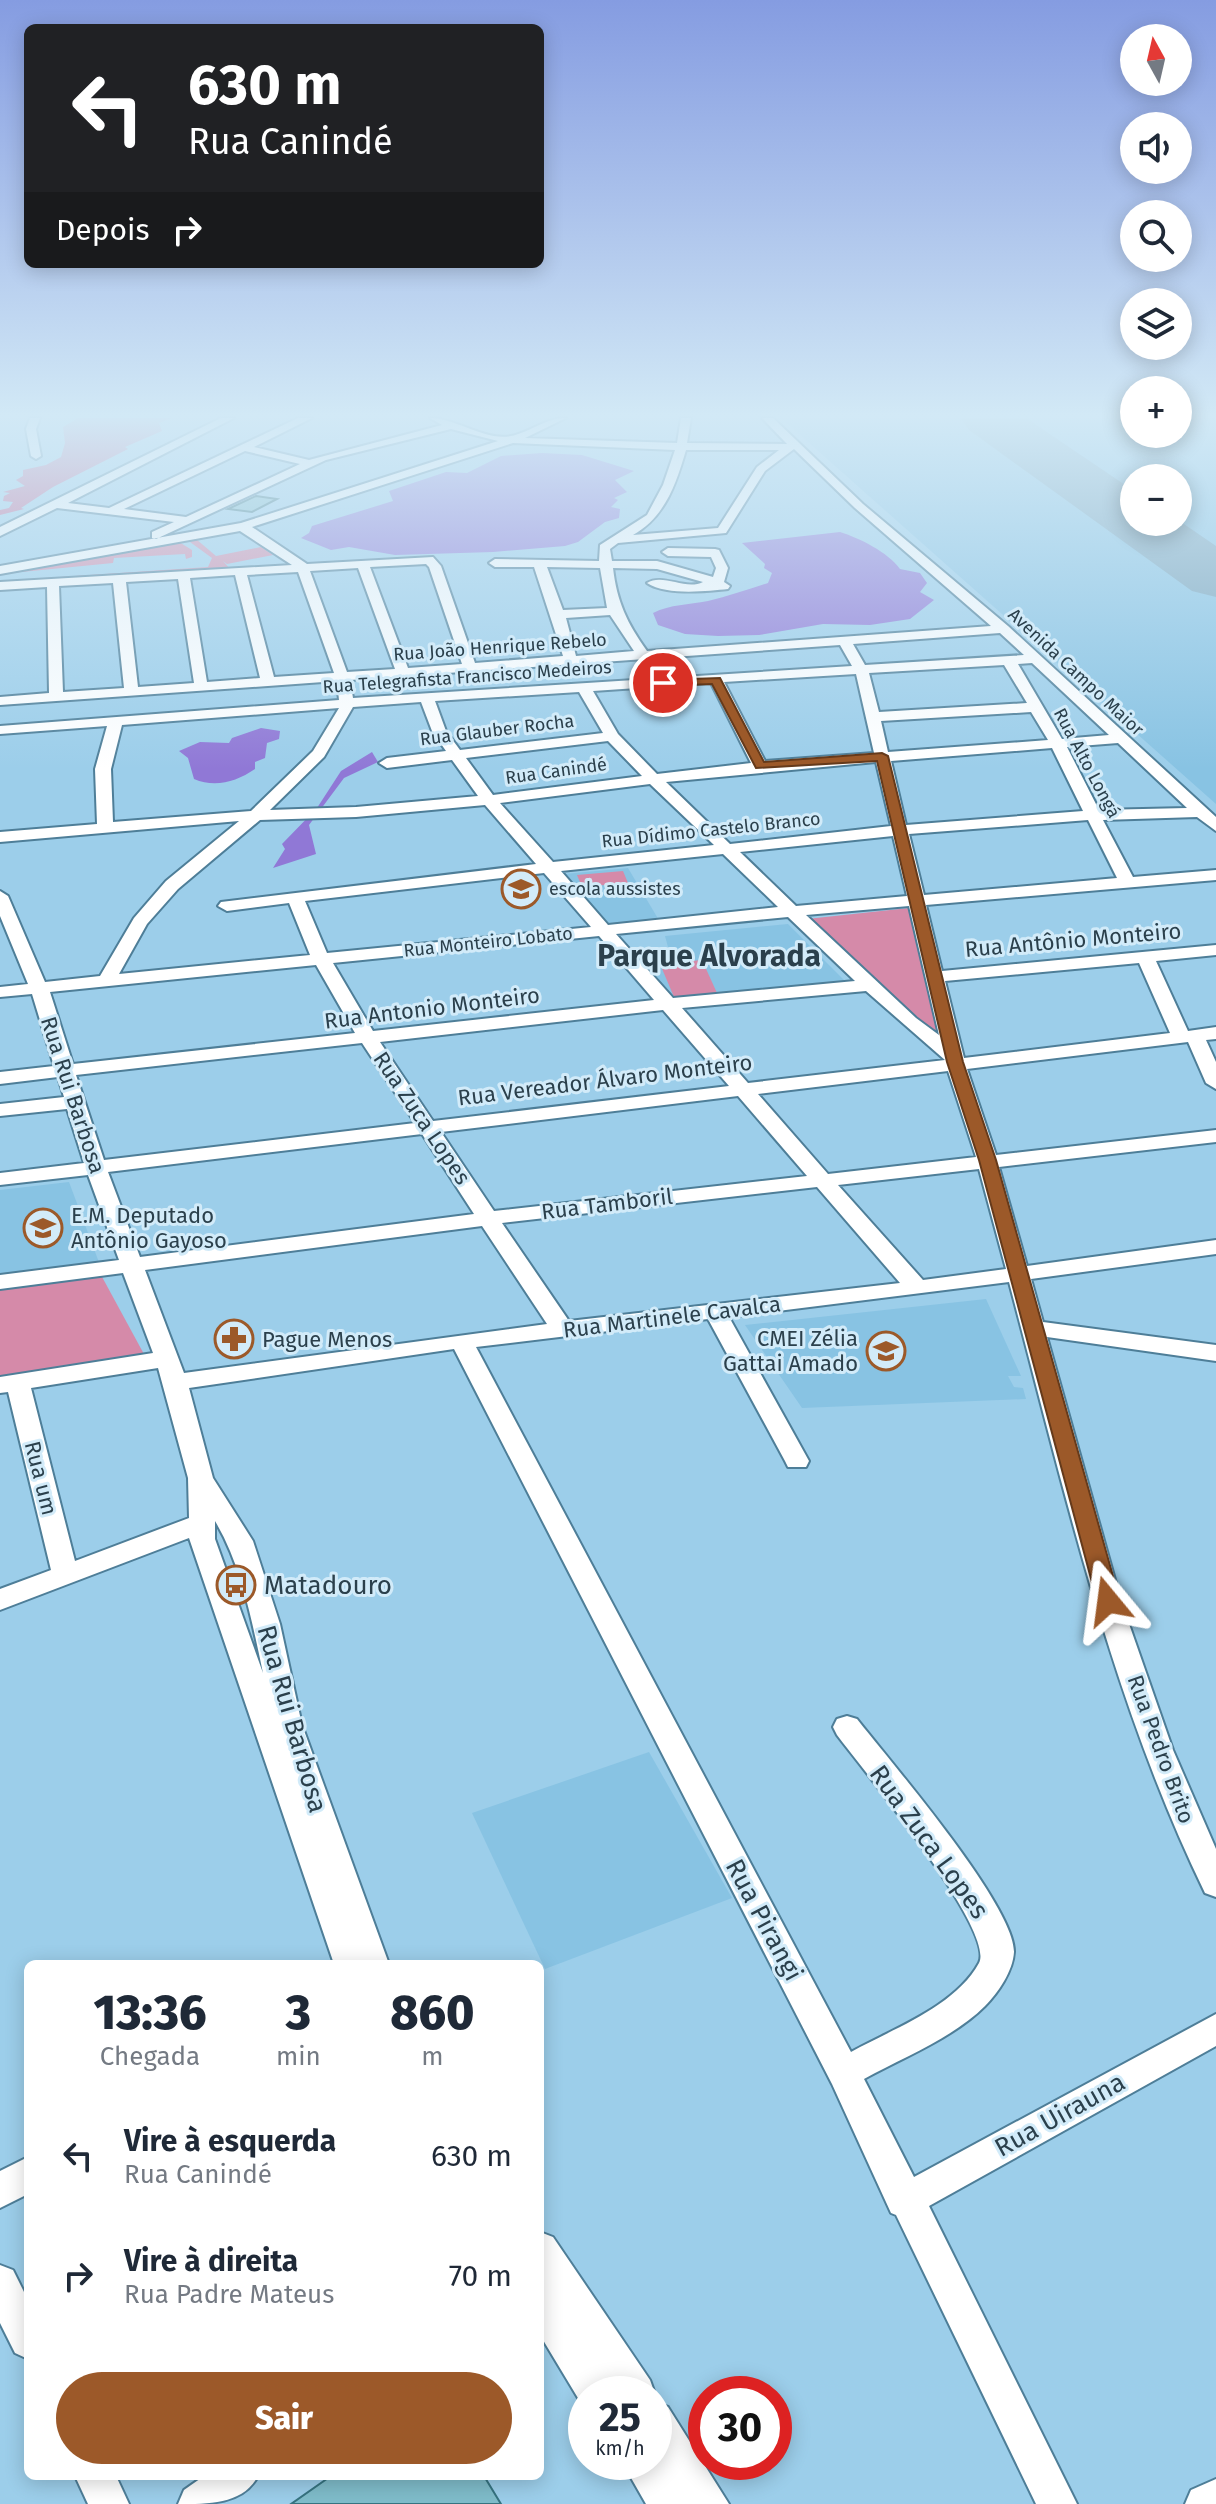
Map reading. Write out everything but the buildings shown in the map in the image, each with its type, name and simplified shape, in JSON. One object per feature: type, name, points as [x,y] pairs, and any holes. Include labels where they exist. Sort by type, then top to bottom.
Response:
[{"type":"street","points":[[129,547],[154,535]]},
{"type":"street","points":[[0,570],[198,535]]},
{"type":"street","points":[[106,981],[156,902],[256,815],[319,754],[338,727],[348,702],[342,676],[302,566],[254,535]]},
{"type":"street","points":[[623,535],[604,548],[607,589],[620,623],[644,656]]},
{"type":"street","points":[[615,540],[676,535]]},
{"type":"street","name":"Avenida Campo Maior","points":[[893,535],[1003,629],[1118,739],[1216,826]]},
{"type":"street","points":[[495,563],[539,563],[708,551],[717,554],[723,574],[720,584]]},
{"type":"street","points":[[606,559],[669,567],[720,584]]},
{"type":"street","points":[[0,586],[431,560],[470,667]]},
{"type":"street","points":[[362,563],[403,672]]},
{"type":"street","points":[[539,563],[559,614],[571,661]]},
{"type":"street","points":[[240,570],[268,681]]},
{"type":"street","points":[[183,573],[201,686]]},
{"type":"street","points":[[119,577],[131,691]]},
{"type":"street","points":[[53,582],[56,696]]},
{"type":"street","points":[[653,583],[695,590],[720,584]]},
{"type":"street","points":[[559,614],[616,611]]},
{"type":"street","name":"Rua João Henrique Rebelo","points":[[0,701],[1003,629]]},
{"type":"street","name":"Rua Pedro Brito","points":[[845,641],[862,672],[954,1058],[987,1160],[1108,1601],[1158,1750],[1216,1884]]},
{"type":"street","name":"Rua Telegrafista Francisco Medeiros","points":[[0,730],[348,702],[1032,659]]},
{"type":"street","name":"Rua Alto Longá","points":[[1009,661],[1057,743],[1091,816],[1128,884]]},
{"type":"street","name":"Rua Glauber Rocha","points":[[536,663],[542,690]]},
{"type":"street","points":[[716,680],[760,766]]},
{"type":"street","points":[[584,688],[612,736],[652,778],[926,1037],[954,1058]]},
{"type":"street","points":[[426,697],[439,731],[489,800],[666,1004],[825,1179],[917,1288]]},
{"type":"street","points":[[874,717],[1035,707]]},
{"type":"street","points":[[105,828],[103,769],[116,721]]},
{"type":"street","name":"Rua Glauber Rocha","points":[[387,763],[612,736]]},
{"type":"street","name":"Rua Canindé","points":[[0,837],[256,815],[330,814],[489,800],[760,766],[1118,739]]},
{"type":"street","name":"Rua Dídimo Castelo Branco","points":[[227,906],[546,867],[899,831],[1091,816],[1200,812]]},
{"type":"street","name":"Rua Monteiro Lobato","points":[[0,992],[794,911],[1216,875]]},
{"type":"street","name":"Rua Zuca Lopes","points":[[295,897],[321,959],[369,1040],[424,1126],[491,1218],[563,1330]]},
{"type":"street","name":"Rua Rui Barbosa","points":[[0,898],[8,942],[39,988],[96,1168],[170,1370],[201,1478],[202,1539],[349,1960]]},
{"type":"street","name":"Rua Antônio Monteiro","points":[[935,977],[1216,950]]},
{"type":"street","points":[[1145,956],[1216,1083]]},
{"type":"street","name":"Rua Antonio Monteiro","points":[[0,1078],[369,1040],[666,1004],[870,985]]},
{"type":"street","name":"Rua Vereador Álvaro Monteiro","points":[[0,1179],[745,1088],[954,1058],[1216,1033]]},
{"type":"street","points":[[0,1110],[75,1102]]},
{"type":"street","name":"Rua Tamboril","points":[[0,1282],[491,1218],[1216,1136]]},
{"type":"street","name":"Rua Martinele Cavalca","points":[[9,1384],[563,1330],[917,1288],[1216,1247]]},
{"type":"street","points":[[714,1310],[797,1461]]},
{"type":"street","points":[[1034,1328],[1216,1353]]},
{"type":"street","name":"Rua Pirangi","points":[[461,1341],[844,2073],[904,2201],[1057,2504]]},
{"type":"street","name":"Rua um","points":[[9,1384],[65,1573]]},
{"type":"street","name":"Rua Rui Barbosa","points":[[201,1478],[240,1541],[269,1637],[288,1725],[372,1960]]},
{"type":"street","points":[[0,1600],[202,1523]]},
{"type":"street","name":"Rua Zuca Lopes","points":[[844,2073],[945,2017],[974,1995],[995,1966],[998,1950],[991,1927],[967,1887],[847,1727]]},
{"type":"street","name":"Rua Uirauna","points":[[904,2201],[1216,2029]]},
{"type":"street","points":[[0,2191],[24,2176]]},
{"type":"street","points":[[544,2256],[624,2376]]},
{"type":"street","points":[[0,2283],[24,2332]]},
{"type":"street","points":[[544,2307],[587,2376]]},
{"type":"street","points":[[672,2448],[709,2504]]},
{"type":"street","points":[[97,2480],[109,2504]]},
{"type":"street","points":[[198,2504],[232,2480]]},
{"type":"street","points":[[654,2480],[669,2504]]},
{"type":"street","points":[[1205,2504],[1216,2499]]},
{"type":"shaded area","points":[[306,535],[588,535],[565,546],[395,555],[349,547],[331,550],[301,538]]},
{"type":"shaded area","points":[[815,535],[848,535],[873,546],[900,569],[920,573],[927,583],[920,592],[934,600],[910,619],[870,625],[823,624],[759,635],[718,636],[685,634],[658,625],[653,613],[660,610],[708,601],[768,583],[772,573],[742,543]]},
{"type":"shaded area","points":[[913,535],[1192,536],[1216,535],[1216,804]]},
{"type":"shaded area","points":[[196,539],[216,556],[261,547],[273,555],[227,564],[223,561],[231,570],[0,585],[1,581],[208,567],[212,558],[190,542]]},
{"type":"shaded area","points":[[179,542],[192,550],[192,557],[186,559],[185,554],[114,558],[113,563],[1,574]]},
{"type":"shaded area","points":[[261,728],[280,731],[279,739],[267,743],[265,758],[255,762],[255,769],[233,780],[210,783],[194,779],[188,758],[179,751],[200,742],[229,743],[232,738]]},
{"type":"shaded area","points":[[372,752],[378,762],[344,778],[309,825],[316,854],[273,868],[285,849],[282,844],[317,808],[341,771]]},
{"type":"shaded area","points":[[628,868],[660,922],[611,927],[564,874]]},
{"type":"shaded area","points":[[623,871],[628,883],[582,887],[577,875]]},
{"type":"shaded area","points":[[909,908],[943,1045],[807,919]]},
{"type":"shaded area","points":[[788,924],[847,983],[672,1000],[643,961],[671,958],[665,936]]},
{"type":"shaded area","points":[[702,960],[717,993],[674,997],[660,964]]},
{"type":"shaded area","name":"E.M. Deputado Antônio Gayoso","points":[[69,1182],[100,1265],[0,1277],[0,1190]]},
{"type":"shaded area","points":[[101,1275],[145,1356],[0,1376],[0,1290]]},
{"type":"shaded area","name":"CMEI Zélia Gattai Amado","points":[[986,1299],[1021,1376],[1008,1376],[1014,1387],[1023,1388],[1026,1399],[802,1408],[745,1325]]},
{"type":"shaded area","points":[[649,1752],[732,1898],[545,1969],[544,1960],[541,1960],[472,1813]]},
{"type":"runway","points":[[1158,536],[1216,577]]},
{"type":"place","name":"escola aussistes","points":[[521,889]]},
{"type":"place","name":"E.M. Deputado Antônio Gayoso","points":[[43,1228]]},
{"type":"place","name":"Pague Menos","points":[[234,1339]]},
{"type":"place","name":"CMEI Zélia Gattai Amado","points":[[886,1351]]},
{"type":"place","name":"Matadouro","points":[[236,1585]]},
{"type":"district","name":"Parque Alvorada","points":[[709,956]]},
{"type":"route","points":[[663,683],[716,680],[760,766],[882,756],[955,1062],[987,1160],[1108,1601]]}]
